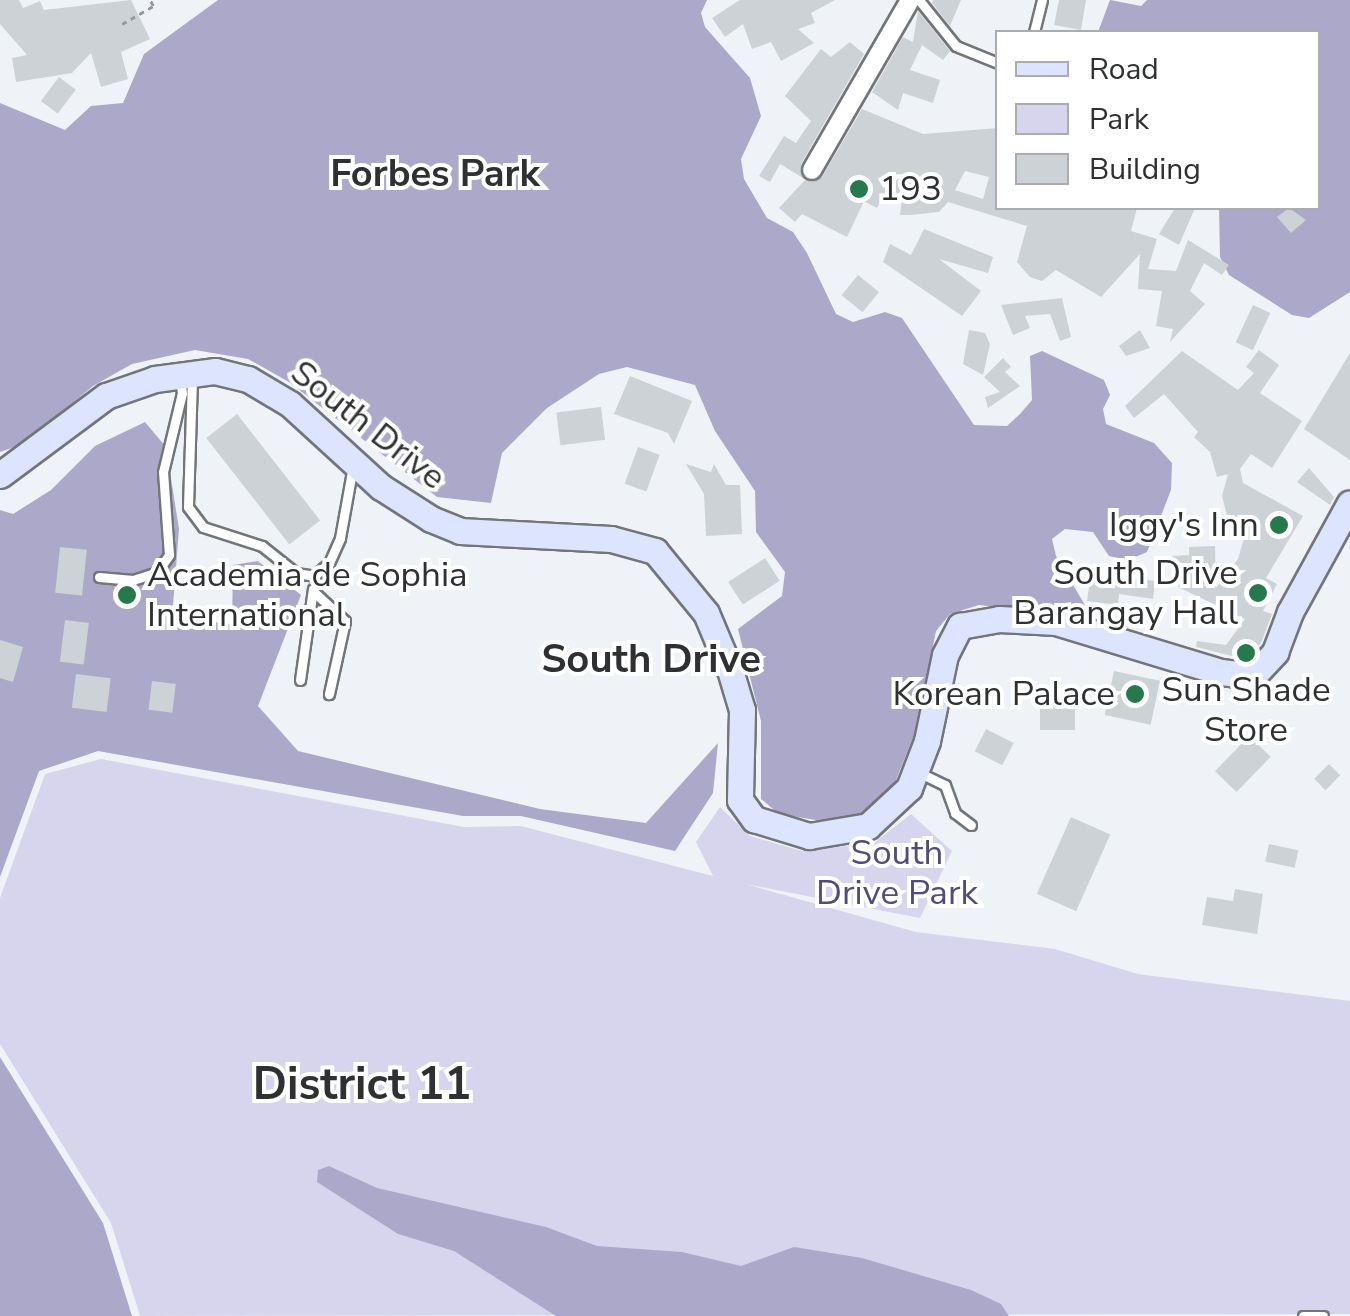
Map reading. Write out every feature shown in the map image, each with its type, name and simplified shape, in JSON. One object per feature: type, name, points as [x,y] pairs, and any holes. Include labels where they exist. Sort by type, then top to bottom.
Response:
[{"type":"main road","name":"South Drive","points":[[0,476],[106,396],[186,373],[237,376],[270,390],[403,503],[460,531],[611,540],[664,558],[706,613],[730,670],[742,710],[740,800],[754,819],[787,834],[850,833],[886,814],[918,772],[945,655],[960,626],[1000,618],[1056,622],[1221,672],[1254,676],[1276,652],[1290,612],[1350,503]]},
{"type":"street","points":[[812,170],[890,45],[910,0]]},
{"type":"lane","points":[[919,0],[956,46],[995,63]]},
{"type":"lane","points":[[1034,30],[1042,0]]},
{"type":"lane","points":[[186,373],[186,466],[192,520],[314,576]]},
{"type":"lane","points":[[99,577],[133,580],[157,572],[169,554],[163,472],[186,373]]},
{"type":"lane","points":[[300,680],[314,576],[329,563],[340,538],[353,462]]},
{"type":"lane","points":[[314,591],[345,620],[329,694]]},
{"type":"lane","points":[[918,772],[945,785],[955,813],[971,825]]},
{"type":"lane","points":[[1303,1316],[1323,1316]]},
{"type":"path","points":[[122,24],[153,6],[150,0]]},
{"type":"green space","name":"South Drive Park","points":[[101,759],[464,827],[521,826],[713,876],[696,842],[720,807],[750,836],[802,851],[874,843],[911,814],[952,851],[920,918],[745,884],[916,932],[1055,949],[1138,974],[1350,1001],[1350,1314],[140,1316],[111,1223],[0,1044],[0,898],[45,774]]},
{"type":"shaded area","points":[[218,0],[707,0],[701,13],[705,27],[750,78],[761,116],[741,159],[744,179],[767,218],[793,232],[836,314],[853,322],[885,312],[902,318],[974,425],[1007,426],[1020,414],[1032,400],[1030,356],[1042,351],[1104,380],[1110,395],[1103,409],[1106,424],[1154,443],[1172,463],[1171,490],[1147,552],[1128,560],[1109,556],[1093,532],[1065,529],[1052,539],[1056,556],[1092,617],[979,605],[950,614],[936,631],[916,730],[894,785],[870,810],[848,819],[816,820],[779,814],[761,799],[761,721],[738,629],[782,596],[785,572],[756,532],[755,491],[715,431],[695,385],[627,367],[599,374],[547,408],[502,453],[491,503],[437,497],[289,382],[248,359],[195,350],[132,364],[93,386],[23,444],[0,452],[0,103],[65,130],[91,106],[123,103],[144,54]]},
{"type":"shaded area","points":[[1110,0],[1141,6],[1147,0],[1350,0],[1350,292],[1309,318],[1292,315],[1229,275],[1220,257],[1219,210],[1320,210],[1320,30],[1099,30]]},
{"type":"shaded area","points":[[145,422],[166,447],[179,529],[172,618],[232,624],[233,565],[258,561],[301,595],[258,706],[298,751],[540,809],[646,823],[718,743],[713,793],[675,851],[521,816],[463,816],[98,751],[39,771],[0,877],[0,510],[13,514],[51,490],[95,446]]},
{"type":"shaded area","points":[[0,1057],[103,1223],[132,1316],[0,1316]]},
{"type":"shaded area","points":[[329,1166],[377,1188],[546,1227],[597,1246],[682,1252],[741,1266],[794,1247],[862,1258],[971,1290],[1001,1304],[1009,1316],[556,1316],[454,1251],[398,1234],[317,1182],[318,1170]]},
{"type":"building","points":[[0,0],[19,0],[23,8],[40,1],[44,10],[131,0],[150,39],[121,52],[128,79],[101,87],[91,53],[72,73],[16,82],[12,58],[27,55],[0,24]]},
{"type":"building","points":[[740,0],[835,0],[811,13],[815,23],[798,29],[814,43],[781,61],[771,42],[752,49],[743,24],[725,37],[712,18]]},
{"type":"building","points":[[961,0],[950,26],[932,3]]},
{"type":"building","points":[[1059,0],[1086,0],[1081,30],[1054,25]]},
{"type":"building","points":[[918,11],[950,51],[943,60],[922,45],[910,70],[940,80],[933,103],[903,93],[898,110],[872,92],[903,37],[913,42]]},
{"type":"building","points":[[850,42],[864,54],[801,164],[803,178],[780,164],[770,182],[759,176],[784,136],[796,143],[811,121],[785,96],[821,49],[831,57]]},
{"type":"building","points":[[59,77],[76,90],[58,114],[41,101]]},
{"type":"building","points":[[862,109],[923,134],[995,128],[995,210],[1136,210],[1131,231],[1157,239],[1148,269],[1176,271],[1188,240],[1229,265],[1222,275],[1204,263],[1190,291],[1205,304],[1170,342],[1173,329],[1156,326],[1162,291],[1138,289],[1140,254],[1101,297],[1056,270],[1042,281],[1030,277],[1017,262],[1027,226],[948,202],[939,212],[900,215],[902,199],[883,196],[877,208],[864,201],[847,237],[802,214],[795,222],[779,208],[805,180],[822,177]],"holes":[[[965,171],[989,177],[983,199],[955,190]]]},
{"type":"building","points":[[1174,210],[1194,210],[1179,245],[1159,234]]},
{"type":"building","points":[[1292,210],[1306,220],[1291,233],[1277,217]]},
{"type":"building","points":[[924,229],[993,257],[988,273],[939,259],[981,291],[962,316],[883,262],[890,244],[911,255]]},
{"type":"building","points":[[858,275],[879,292],[863,312],[842,295]]},
{"type":"building","points":[[1062,298],[1071,337],[1060,341],[1050,314],[1025,316],[1030,328],[1013,335],[1001,305]]},
{"type":"building","points":[[1253,305],[1270,313],[1253,350],[1236,342]]},
{"type":"building","points":[[969,330],[985,333],[990,344],[983,375],[963,364]]},
{"type":"building","points":[[1140,330],[1150,348],[1126,356],[1119,346]]},
{"type":"building","points":[[1259,350],[1279,365],[1260,393],[1302,421],[1272,468],[1251,454],[1240,469],[1243,483],[1303,516],[1266,578],[1277,584],[1263,611],[1272,614],[1261,643],[1244,659],[1196,647],[1197,641],[1226,645],[1245,619],[1178,587],[1186,571],[1173,571],[1172,556],[1189,555],[1189,547],[1215,546],[1216,588],[1238,559],[1244,538],[1232,535],[1222,496],[1228,474],[1217,477],[1210,452],[1194,437],[1198,432],[1164,394],[1134,418],[1125,406],[1182,351],[1238,390],[1254,373],[1246,367]]},
{"type":"building","points":[[1350,353],[1350,460],[1304,429]]},
{"type":"building","points":[[1003,358],[1011,367],[1005,372],[1020,386],[988,408],[985,397],[1000,392],[984,377]]},
{"type":"building","points":[[630,376],[692,401],[674,444],[668,433],[614,414]]},
{"type":"building","points":[[601,407],[605,440],[560,445],[556,412]]},
{"type":"building","points":[[237,414],[320,520],[289,544],[206,438]]},
{"type":"building","points":[[638,447],[660,455],[646,492],[625,484]]},
{"type":"building","points":[[686,464],[711,472],[714,464],[726,485],[740,485],[742,534],[706,536],[704,494]]},
{"type":"building","points":[[1309,468],[1334,497],[1330,505],[1297,482]]},
{"type":"building","points":[[60,547],[87,550],[82,596],[55,593]]},
{"type":"building","points":[[765,558],[780,581],[743,605],[728,582]]},
{"type":"building","points":[[1126,577],[1155,581],[1153,599],[1119,594],[1118,605],[1087,601],[1090,580],[1125,584]]},
{"type":"building","points":[[65,620],[89,623],[84,665],[60,662]]},
{"type":"building","points":[[0,640],[23,647],[13,682],[0,678]]},
{"type":"building","points":[[1114,671],[1160,681],[1151,725],[1105,715]]},
{"type":"building","points":[[76,674],[111,678],[107,712],[72,708]]},
{"type":"building","points":[[152,681],[176,684],[172,713],[148,710]]},
{"type":"building","points":[[1040,696],[1075,696],[1075,730],[1040,730]]},
{"type":"building","points":[[986,729],[1014,743],[1002,765],[975,751]]},
{"type":"building","points":[[1249,736],[1271,757],[1237,792],[1215,771]]},
{"type":"building","points":[[1329,764],[1340,775],[1325,790],[1314,779]]},
{"type":"building","points":[[1071,817],[1110,834],[1076,911],[1037,894]]},
{"type":"building","points":[[1269,844],[1298,850],[1295,868],[1265,862]]},
{"type":"building","points":[[1235,889],[1263,894],[1257,934],[1202,925],[1207,897],[1233,901]]},
{"type":"place","name":"193","points":[[859,189]]},
{"type":"place","name":"Iggy's Inn","points":[[1279,525]]},
{"type":"place","name":"South Drive Barangay Hall","points":[[1258,593]]},
{"type":"place","name":"Academia de Sophia International","points":[[127,595]]},
{"type":"place","name":"Sun Shade Store","points":[[1246,653]]},
{"type":"place","name":"Korean Palace","points":[[1135,694]]},
{"type":"district","name":"Forbes Park","points":[[435,174]]},
{"type":"district","name":"South Drive","points":[[651,659]]},
{"type":"district","name":"District 11","points":[[362,1085]]}]
